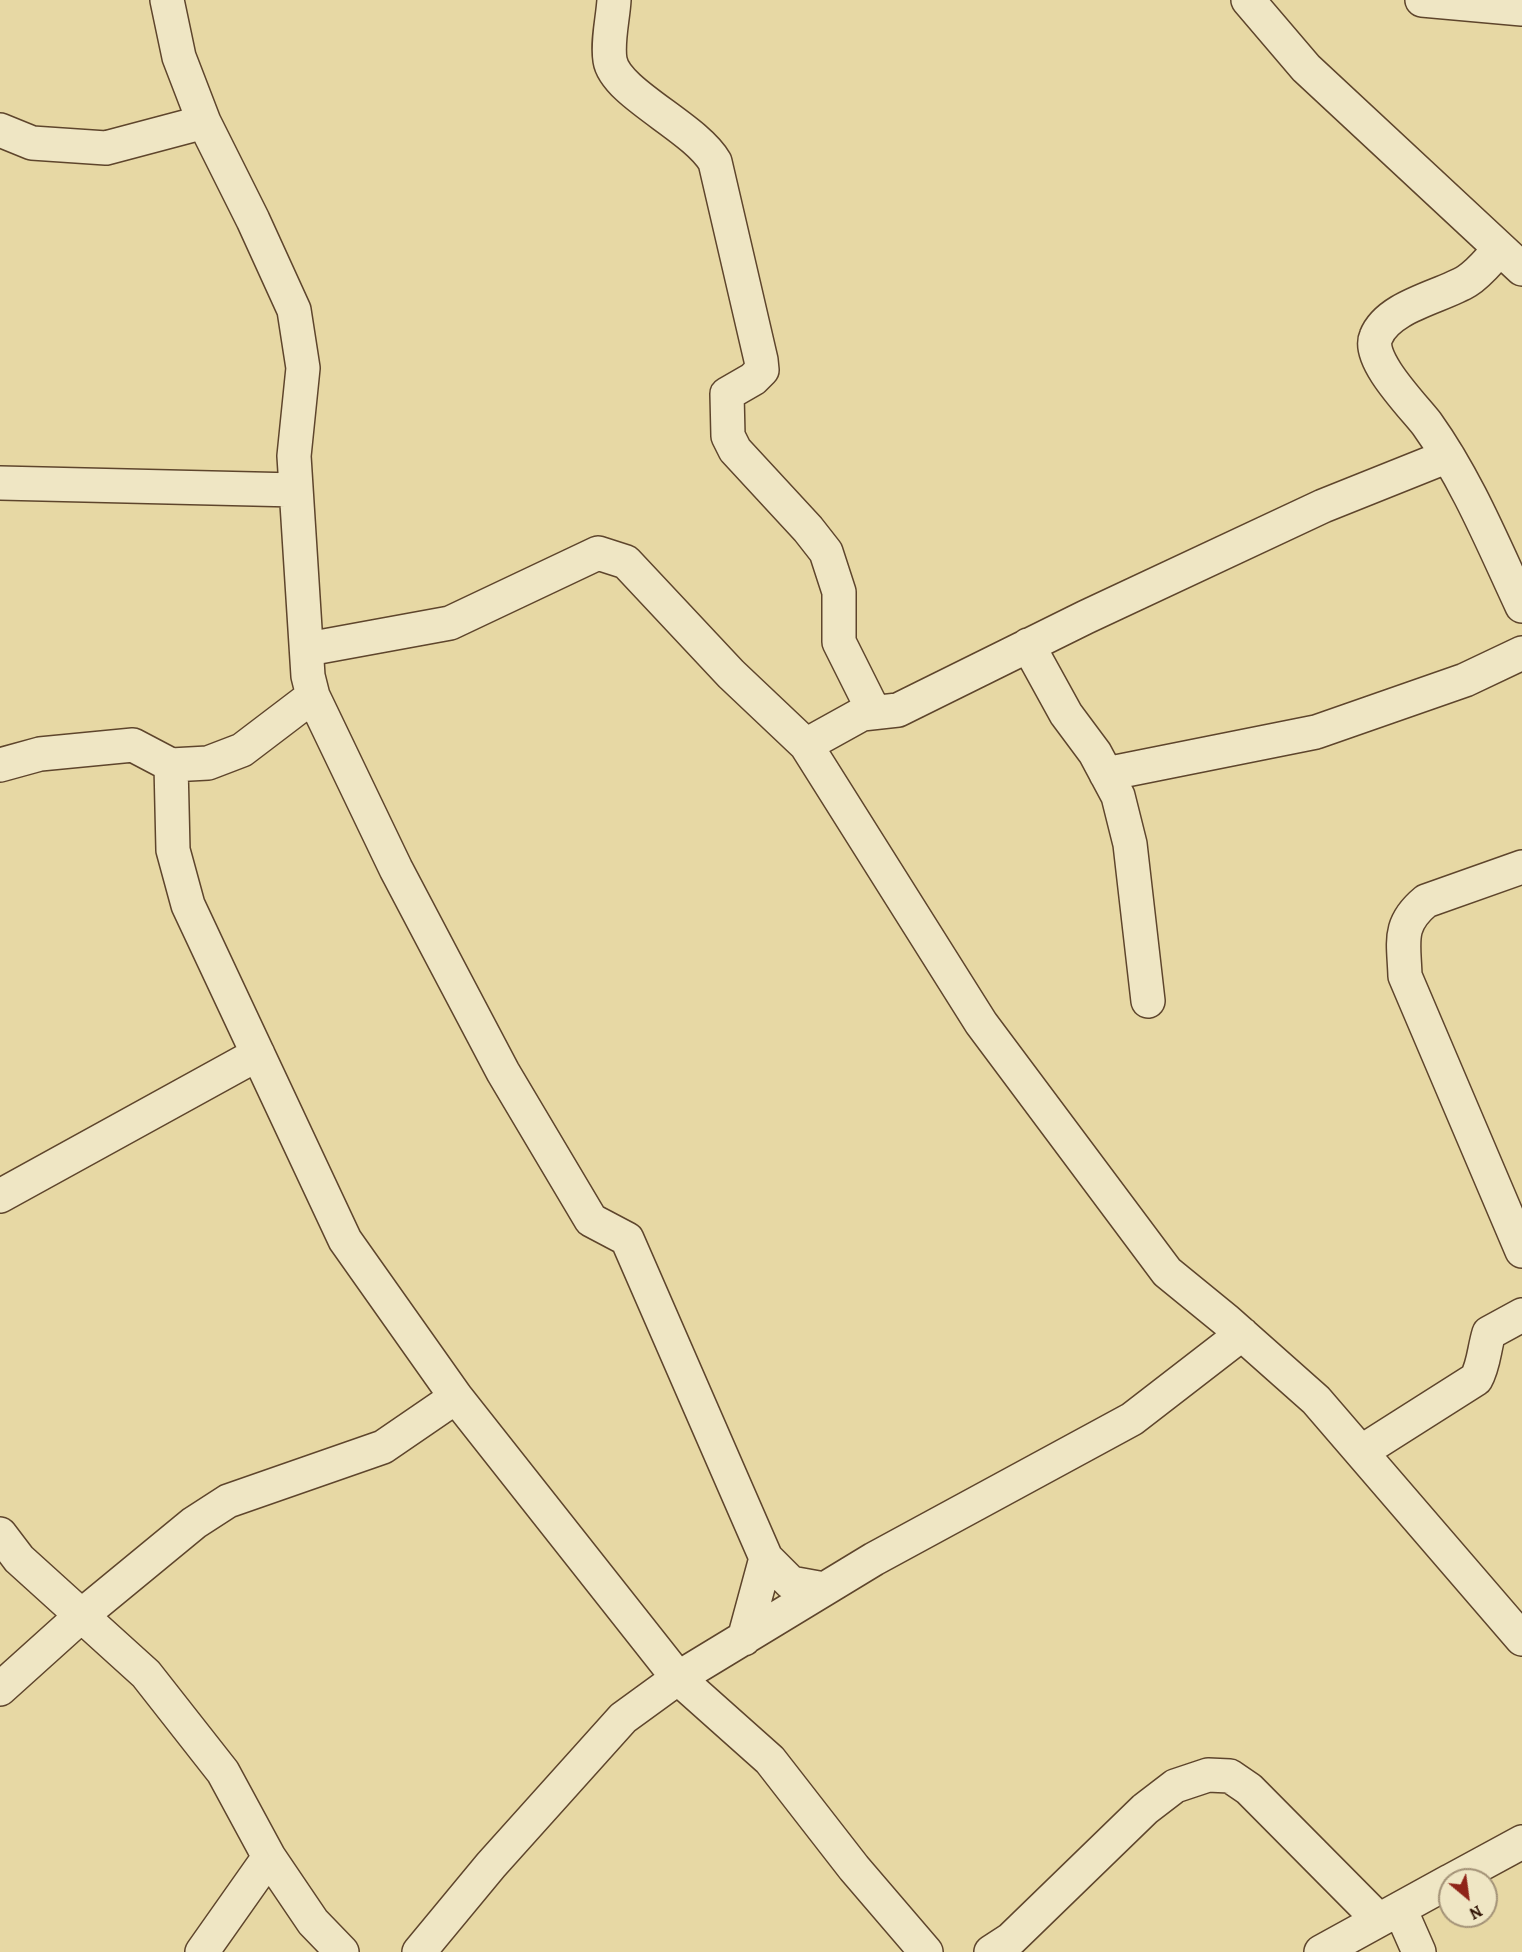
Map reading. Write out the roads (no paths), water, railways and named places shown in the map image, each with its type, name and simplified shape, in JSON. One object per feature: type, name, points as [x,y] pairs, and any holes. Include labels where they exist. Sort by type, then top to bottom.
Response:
[{"type":"street","points":[[166,0],[179,57],[204,122],[253,220],[294,310],[303,368],[294,456],[308,676],[313,696],[396,869],[503,1072],[591,1220],[627,1239],[765,1558],[791,1583],[824,1589]]},
{"type":"street","points":[[614,0],[610,60],[615,72],[625,85],[700,141],[715,162],[762,369],[753,379],[727,394],[728,436],[735,450],[808,528],[826,552],[839,592],[839,642],[874,712]]},
{"type":"street","points":[[1248,0],[1306,68],[1511,259],[1450,291],[1408,307],[1383,326],[1376,336],[1374,346],[1385,371],[1427,425],[1461,477],[1522,606]]},
{"type":"street","points":[[1422,0],[1475,2],[1522,9]]},
{"type":"street","points":[[0,130],[32,143],[106,148],[204,122]]},
{"type":"street","points":[[806,745],[862,714],[898,710],[1028,645],[1323,506],[1448,456]]},
{"type":"street","points":[[0,483],[297,489]]},
{"type":"street","points":[[308,648],[450,623],[598,553],[627,562],[731,674],[806,745],[988,1032],[1167,1272],[1242,1334],[1316,1400],[1519,1626]]},
{"type":"street","points":[[1028,645],[1066,714],[1095,753],[1118,796],[1130,844],[1148,1001]]},
{"type":"street","points":[[1106,774],[1316,732],[1465,680],[1522,653]]},
{"type":"street","points":[[0,765],[40,754],[133,745],[171,765],[208,763],[242,750],[313,696]]},
{"type":"street","points":[[171,765],[173,850],[188,905],[345,1240],[456,1397],[678,1678],[770,1760],[854,1868],[926,1952]]},
{"type":"street","points":[[1522,867],[1426,901],[1413,912],[1404,927],[1405,976],[1522,1251]]},
{"type":"street","points":[[0,1196],[258,1054]]},
{"type":"street","points":[[1361,1452],[1476,1379],[1483,1367],[1484,1348],[1489,1333],[1522,1315]]},
{"type":"street","points":[[419,1952],[491,1865],[623,1718],[678,1678],[824,1589],[1132,1419],[1242,1334]]},
{"type":"street","points":[[0,1689],[81,1616],[194,1523],[228,1501],[383,1448],[456,1397]]},
{"type":"street","points":[[0,1534],[19,1559],[146,1674],[223,1772],[269,1857],[313,1922],[342,1952]]},
{"type":"street","points":[[744,1639],[765,1558]]},
{"type":"street","points":[[991,1952],[1011,1939],[1146,1809],[1175,1786],[1208,1775],[1230,1776],[1249,1789],[1389,1914],[1419,1952]]},
{"type":"street","points":[[1475,1868],[1522,1842]]},
{"type":"street","points":[[202,1952],[269,1857]]},
{"type":"street","points":[[1321,1952],[1438,1888]]}]
